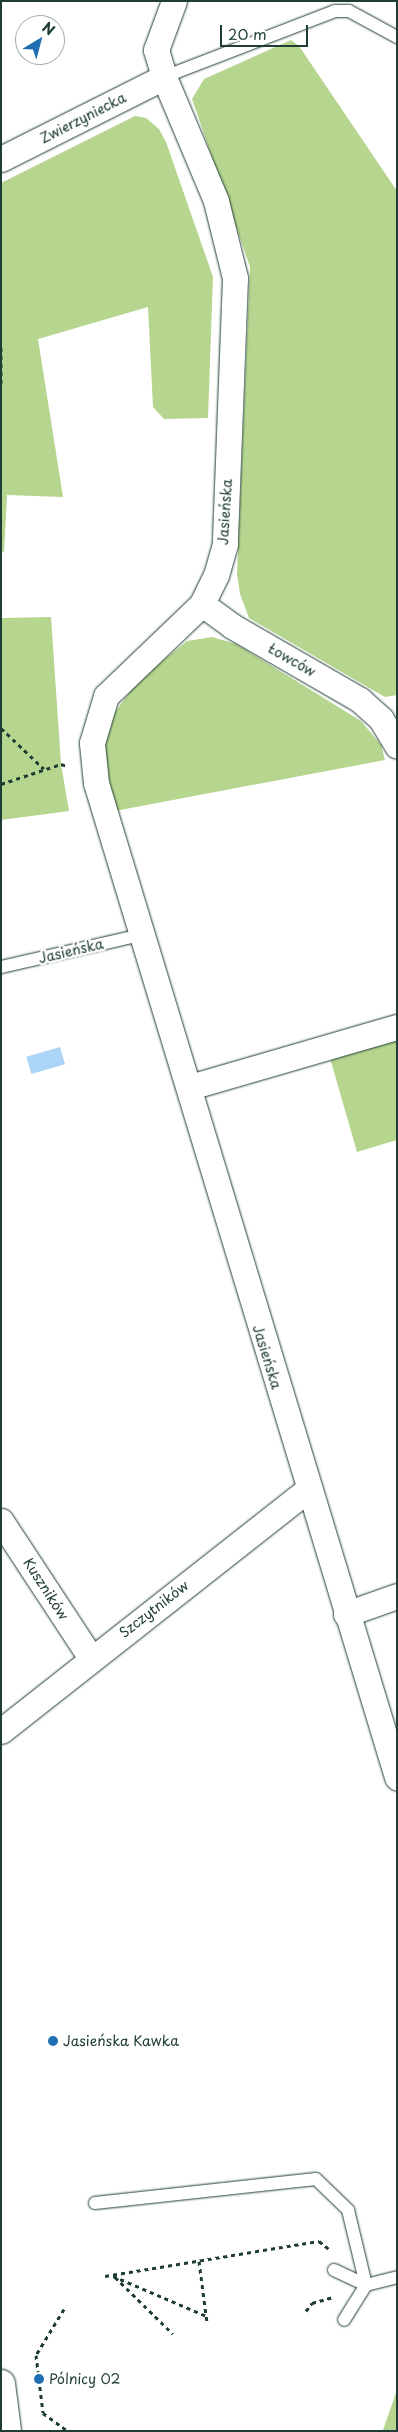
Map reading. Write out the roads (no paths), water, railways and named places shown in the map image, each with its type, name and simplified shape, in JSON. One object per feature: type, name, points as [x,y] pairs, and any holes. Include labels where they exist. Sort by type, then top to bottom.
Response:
[{"type":"street","name":"Jasieńska","points":[[174,1],[156,50],[164,77],[216,202],[235,278],[225,544],[216,575],[202,604],[106,696],[92,743],[96,783],[141,936],[190,1088],[308,1489],[397,1777]]},
{"type":"street","name":"Zwierzyniecka","points":[[1,159],[164,77]]},
{"type":"street","name":"Łowców","points":[[202,604],[232,626],[360,700],[389,714],[397,746]]},
{"type":"street","points":[[190,1088],[397,1027]]},
{"type":"street","name":"Szczytników","points":[[1,1731],[308,1489]]},
{"type":"street","name":"Kuszników","points":[[1,1521],[92,1658]]},
{"type":"street","points":[[346,1614],[397,1596]]},
{"type":"street","points":[[1,2384],[7,2431]]},
{"type":"lane","points":[[164,77],[335,11],[358,14],[397,37]]},
{"type":"lane","name":"Jasieńska","points":[[1,966],[141,936]]},
{"type":"lane","points":[[95,2203],[316,2179],[348,2210],[366,2285],[344,2320]]},
{"type":"lane","points":[[334,2270],[366,2285],[397,2277]]},
{"type":"water","points":[[60,1047],[65,1064],[31,1074],[26,1057]]},
{"type":"place","name":"Jasieńska Kawka","points":[[53,2041]]},
{"type":"place","name":"Pólnicy 02","points":[[39,2379]]}]
